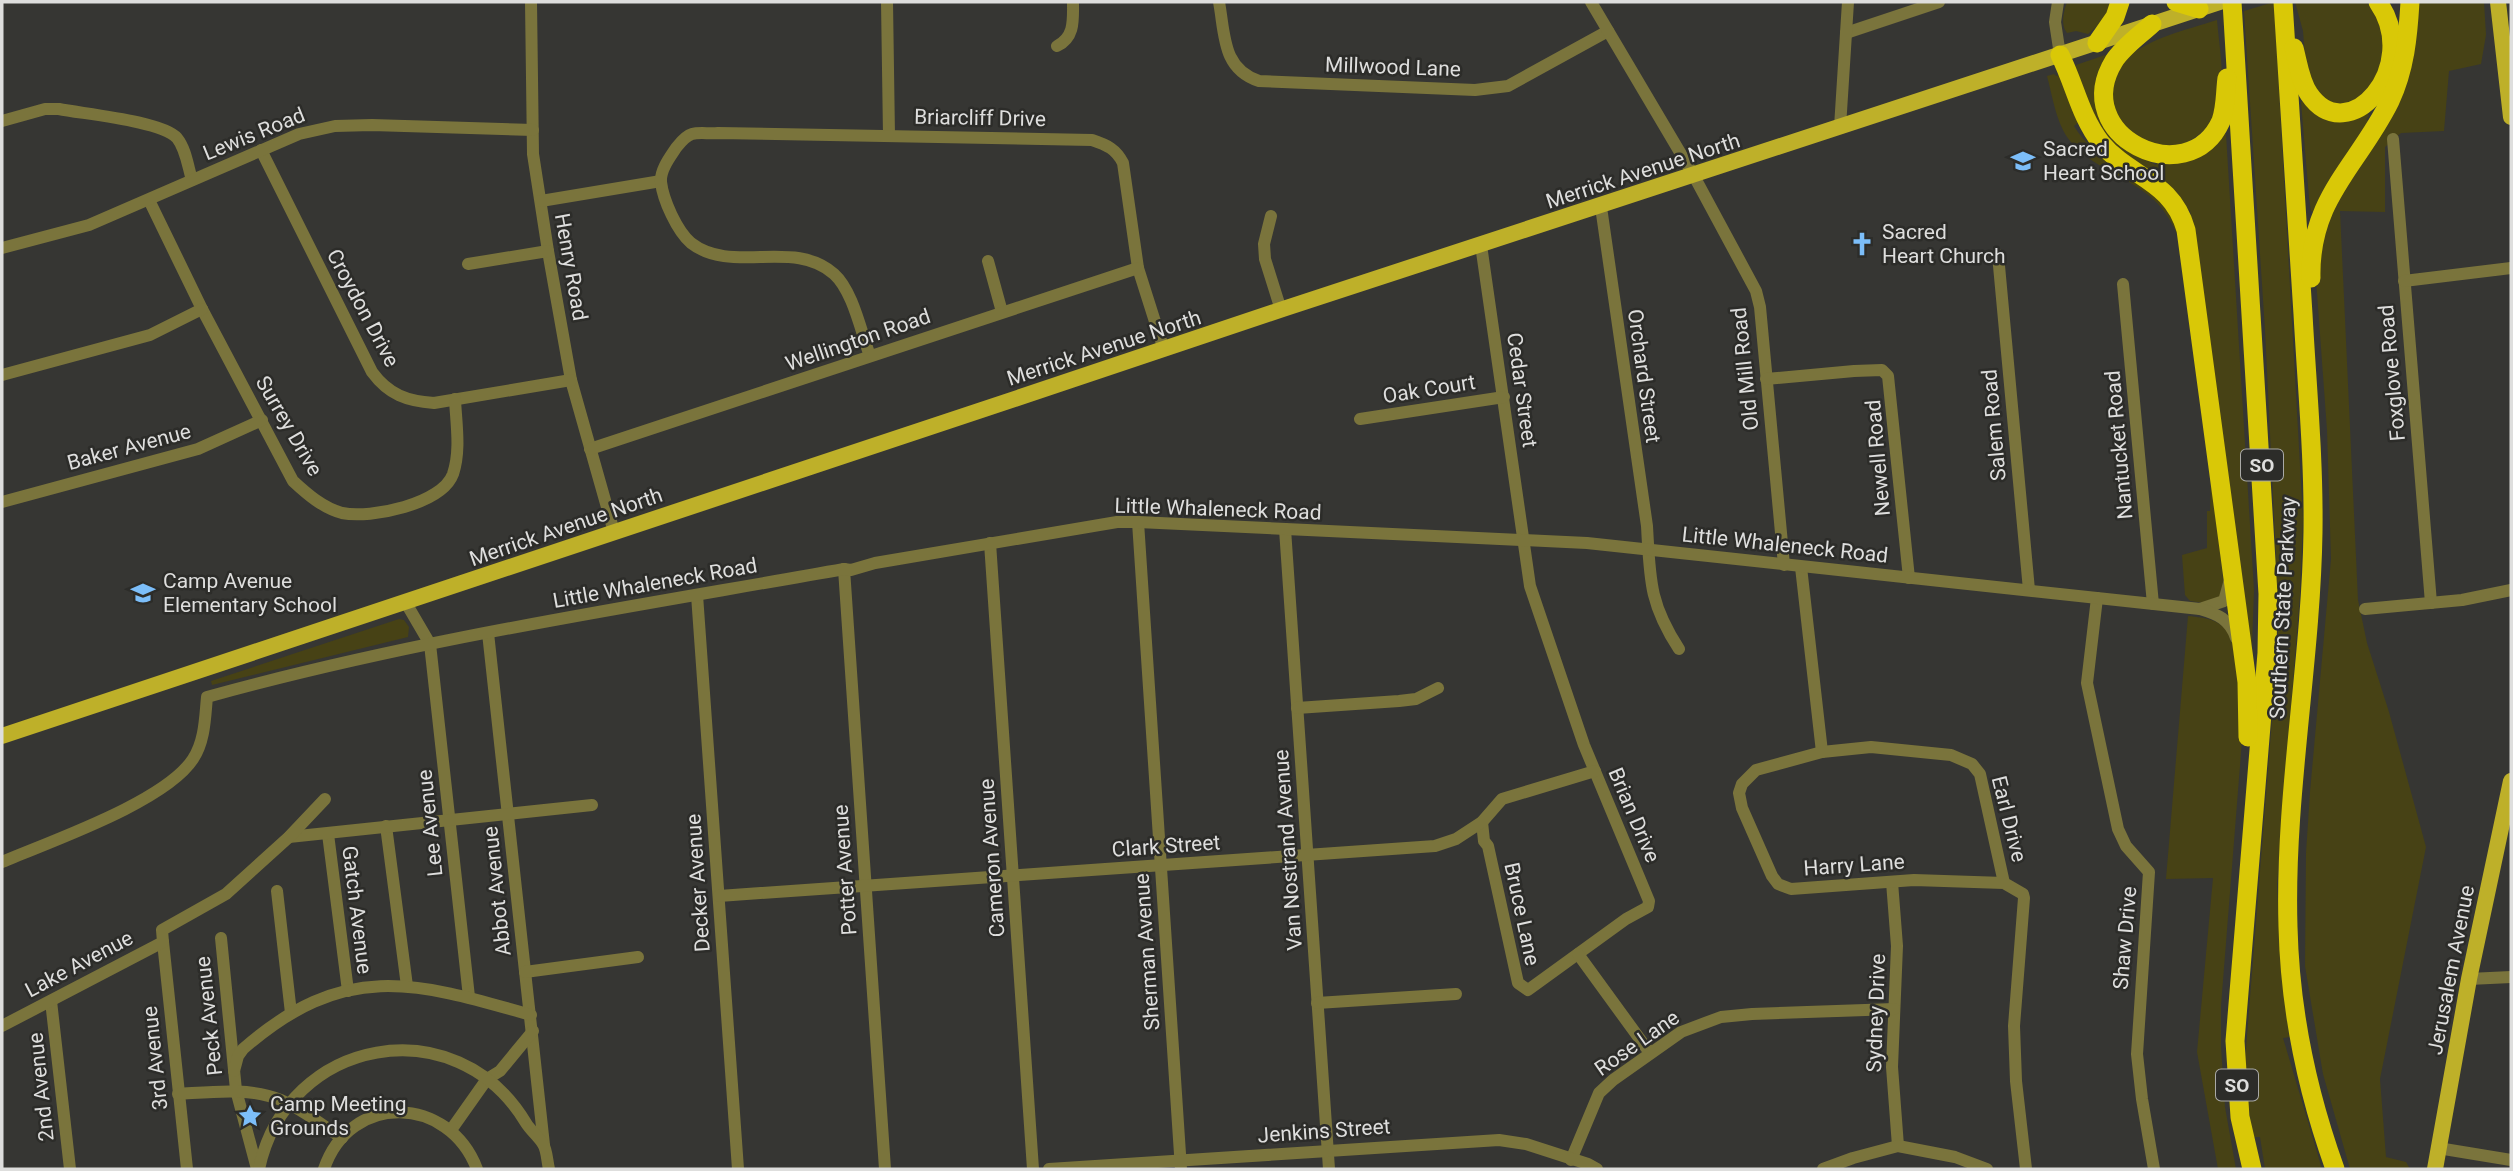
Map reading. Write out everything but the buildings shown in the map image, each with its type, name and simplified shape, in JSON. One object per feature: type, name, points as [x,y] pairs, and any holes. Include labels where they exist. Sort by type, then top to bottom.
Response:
[{"type":"highway","points":[[2097,43],[2115,17],[2120,2]]},
{"type":"highway","points":[[2176,2],[2200,9]]},
{"type":"highway","name":"Southern State Parkway","points":[[2231,2],[2268,594],[2266,663],[2236,1022],[2235,1060],[2240,1117],[2252,1169]]},
{"type":"highway","points":[[2283,2],[2306,89],[2314,100],[2324,107],[2342,112],[2361,107],[2375,96],[2390,67],[2392,34],[2378,2]]},
{"type":"highway","name":"Southern State Parkway","points":[[2283,2],[2312,464],[2310,611],[2289,854],[2288,924],[2294,1002],[2303,1060],[2318,1119],[2335,1169]]},
{"type":"highway","points":[[2312,464],[2319,395],[2311,275],[2314,241],[2325,205],[2377,124],[2396,86],[2407,45],[2410,2]]},
{"type":"highway","points":[[2152,24],[2113,62],[2106,83],[2106,106],[2114,128],[2125,140],[2146,151],[2168,154],[2195,147],[2213,133],[2221,120],[2233,22]]},
{"type":"highway","points":[[2060,55],[2080,108],[2096,137],[2119,159],[2166,194],[2183,221],[2188,242],[2245,664],[2249,712],[2243,812],[2246,908]]},
{"type":"main road","name":"Merrick Avenue North","points":[[2,736],[1282,310],[2220,2]]},
{"type":"main road","points":[[2498,2],[2507,38],[2511,117]]},
{"type":"main road","name":"Jerusalem Avenue","points":[[2435,1169],[2469,979],[2507,820],[2511,780]]},
{"type":"street","name":"Henry Road","points":[[531,2],[533,154],[548,251],[571,380],[614,532]]},
{"type":"street","points":[[887,2],[889,136]]},
{"type":"street","points":[[1057,46],[1070,35],[1073,2]]},
{"type":"street","name":"Millwood Lane","points":[[1219,2],[1232,64],[1240,73],[1259,81],[1497,89],[1508,86],[1608,31]]},
{"type":"street","points":[[1840,127],[1848,2]]},
{"type":"street","points":[[1846,33],[1939,2]]},
{"type":"street","points":[[2058,2],[2055,22],[2060,55]]},
{"type":"street","name":"Old Mill Road","points":[[1596,3],[1608,31],[1756,290],[1760,307],[1784,565]]},
{"type":"street","points":[[2,121],[45,109],[59,109],[153,126],[178,139],[192,180]]},
{"type":"street","name":"Lewis Road","points":[[2,248],[89,225],[299,134],[335,126],[533,130]]},
{"type":"street","name":"Briarcliff Drive","points":[[661,181],[663,169],[672,153],[683,139],[691,134],[1092,140],[1106,144],[1117,152],[1123,163],[1138,268],[1164,350]]},
{"type":"street","name":"Foxglove Road","points":[[2393,139],[2431,603]]},
{"type":"street","name":"Croydon Drive","points":[[261,150],[379,381],[394,394],[413,402],[435,403],[571,380]]},
{"type":"street","points":[[541,201],[661,181],[678,227],[689,241],[701,250],[719,256],[803,259],[832,272],[847,290],[870,356]]},
{"type":"street","name":"Surrey Drive","points":[[149,200],[202,309],[293,481],[306,494],[342,513],[382,512],[432,496],[443,488],[452,476],[457,440],[455,399]]},
{"type":"street","name":"Orchard Street","points":[[1601,207],[1647,527],[1652,593],[1666,629],[1679,649]]},
{"type":"street","points":[[1271,216],[1264,244],[1265,259],[1282,310]]},
{"type":"street","name":"Cedar Street","points":[[1481,245],[1524,540]]},
{"type":"street","points":[[468,264],[548,251]]},
{"type":"street","name":"Salem Road","points":[[1998,256],[2029,590]]},
{"type":"street","points":[[988,261],[1002,312]]},
{"type":"street","name":"Wellington Road","points":[[590,449],[1138,268]]},
{"type":"street","points":[[2404,281],[2511,268]]},
{"type":"street","name":"Nantucket Road","points":[[2123,284],[2153,604]]},
{"type":"street","points":[[2,375],[150,335],[202,309]]},
{"type":"street","name":"Newell Road","points":[[1766,379],[1854,370],[1882,370],[1888,376],[1909,578]]},
{"type":"street","name":"Oak Court","points":[[1360,419],[1504,397]]},
{"type":"street","name":"Baker Avenue","points":[[2,502],[198,449],[262,420]]},
{"type":"street","name":"Little Whaleneck Road","points":[[2,862],[117,813],[173,779],[192,761],[200,747],[207,697],[377,654],[844,569],[851,570],[875,563],[1117,522],[1524,540],[1648,550],[2200,609],[2219,615],[2231,626],[2245,664]]},
{"type":"street","name":"Sherman Avenue","points":[[1138,522],[1181,1165]]},
{"type":"street","name":"Van Nostrand Avenue","points":[[1285,529],[1329,1169]]},
{"type":"street","name":"Brian Drive","points":[[1524,540],[1530,586],[1584,745],[1649,901],[1648,907],[1626,919],[1578,954]]},
{"type":"street","name":"Cameron Avenue","points":[[990,543],[1033,1169]]},
{"type":"street","points":[[2200,609],[2221,604],[2227,597],[2230,549]]},
{"type":"street","points":[[1801,567],[1822,752]]},
{"type":"street","name":"Potter Avenue","points":[[844,569],[885,1169]]},
{"type":"street","points":[[2365,609],[2431,603],[2511,590]]},
{"type":"street","name":"Decker Avenue","points":[[698,595],[738,1169]]},
{"type":"street","name":"Shaw Drive","points":[[2096,598],[2087,683],[2091,707],[2118,829],[2126,846],[2148,869],[2150,877],[2137,1043],[2142,1099],[2154,1169]]},
{"type":"street","points":[[407,603],[430,644]]},
{"type":"street","name":"Abbot Avenue","points":[[488,633],[548,1169]]},
{"type":"street","name":"Lee Avenue","points":[[430,644],[469,997]]},
{"type":"street","points":[[1297,708],[1416,699],[1438,688]]},
{"type":"street","name":"Earl Drive","points":[[1822,752],[1871,747],[1951,755],[1972,764],[1980,774],[2004,883],[2024,898],[2014,1026],[2015,1081],[2026,1169]]},
{"type":"street","name":"Harry Lane","points":[[1822,752],[1756,769],[1742,784],[1742,808],[1772,876],[1779,884],[1791,889],[1914,880],[2004,883]]},
{"type":"street","name":"Clark Street","points":[[719,896],[1435,846],[1456,839],[1482,822],[1502,799],[1595,771]]},
{"type":"street","name":"Lake Avenue","points":[[2,1026],[163,942],[162,930],[226,894],[326,799]]},
{"type":"street","points":[[289,837],[592,805]]},
{"type":"street","name":"Bruce Lane","points":[[1482,822],[1484,841],[1488,846],[1518,983],[1528,990],[1578,954]]},
{"type":"street","points":[[386,826],[407,986]]},
{"type":"street","name":"Gatch Avenue","points":[[328,834],[348,991]]},
{"type":"street","name":"Sydney Drive","points":[[1892,882],[1897,946],[1892,1067],[1898,1146]]},
{"type":"street","points":[[277,891],[291,1013]]},
{"type":"street","name":"Peck Avenue","points":[[221,937],[236,1090],[258,1169]]},
{"type":"street","name":"3rd Avenue","points":[[163,942],[187,1169]]},
{"type":"street","points":[[1578,954],[1650,1053]]},
{"type":"street","points":[[525,972],[638,957]]},
{"type":"street","points":[[2469,979],[2511,977]]},
{"type":"street","points":[[234,1070],[243,1049],[291,1013],[348,991],[383,985],[442,990],[531,1015]]},
{"type":"street","points":[[1317,1003],[1456,994]]},
{"type":"street","name":"2nd Avenue","points":[[51,1001],[70,1169]]},
{"type":"street","name":"Rose Lane","points":[[1571,1160],[1599,1093],[1681,1032],[1721,1017],[1894,1009]]},
{"type":"street","points":[[451,1130],[487,1079],[500,1071],[533,1031]]},
{"type":"street","points":[[258,1169],[271,1132],[288,1104],[306,1085],[331,1068],[359,1056],[388,1051],[418,1051],[447,1058],[487,1079],[519,1111],[530,1130],[544,1145]]},
{"type":"street","points":[[178,1094],[236,1090],[270,1097],[288,1104],[342,1138]]},
{"type":"street","points":[[324,1169],[329,1156],[342,1138],[366,1120],[395,1112],[425,1116],[451,1130],[467,1148],[477,1169]]},
{"type":"street","name":"Jenkins Street","points":[[1049,1169],[1181,1165],[1328,1150],[1499,1140],[1526,1144],[1597,1169]]},
{"type":"street","points":[[1823,1169],[1898,1146],[1955,1157],[1987,1169]]},
{"type":"street","points":[[2438,1148],[2511,1160]]},
{"type":"shaded area","points":[[2067,2],[2115,2],[2103,21],[2088,34],[2076,31],[2067,33],[2063,22]]},
{"type":"shaded area","points":[[2274,2],[2303,519],[2300,594],[2277,884],[2289,1037],[2283,1038],[2322,1169],[2265,1169],[2260,1137],[2253,1137],[2244,1074],[2278,644],[2265,330],[2244,11]]},
{"type":"shaded area","points":[[2295,2],[2366,2],[2375,12],[2385,36],[2376,85],[2355,104],[2334,106],[2314,93],[2306,70],[2303,31]]},
{"type":"shaded area","points":[[2416,2],[2484,2],[2486,35],[2481,64],[2449,71],[2444,131],[2401,133],[2385,147],[2385,212],[2340,211],[2358,600],[2367,643],[2426,847],[2380,1079],[2386,1157],[2406,1162],[2410,1169],[2350,1169],[2323,1074],[2305,966],[2306,853],[2331,559],[2327,430],[2315,266],[2327,212],[2396,106]]},
{"type":"shaded area","points":[[2217,20],[2222,94],[2214,119],[2197,136],[2174,146],[2155,146],[2137,139],[2123,127],[2113,111],[2109,94],[2112,76],[2124,60],[2145,46],[2168,35]]},
{"type":"shaded area","points":[[2114,52],[2103,73],[2097,75],[2100,109],[2109,132],[2127,149],[2156,165],[2158,160],[2220,133],[2226,134],[2254,590],[2252,644],[2248,646],[2190,210],[2185,211],[2109,146],[2091,121],[2074,69],[2076,65]]},
{"type":"shaded area","points":[[2060,75],[2064,80],[2079,122],[2074,126],[2083,138],[2094,149],[2158,195],[2171,210],[2178,227],[2182,241],[2216,511],[2224,588],[2220,598],[2213,604],[2190,601],[2185,595],[2182,555],[2207,548],[2211,477],[2180,240],[2166,214],[2154,200],[2089,158],[2070,141],[2058,118],[2047,76]]},
{"type":"shaded area","points":[[2307,100],[2367,112],[2369,116],[2366,119],[2372,123],[2315,213],[2311,211],[2309,198],[2301,102]]},
{"type":"shaded area","points":[[2188,616],[2212,620],[2231,635],[2244,715],[2221,1006],[2225,1107],[2236,1169],[2218,1169],[2197,1052],[2213,878],[2166,879]]},
{"type":"shaded area","points":[[399,619],[404,620],[409,627],[408,637],[212,685],[211,681]]},
{"type":"place","name":"Sacred Heart School","points":[[2023,161]]},
{"type":"place","name":"Sacred Heart Church","points":[[1862,244]]},
{"type":"place","name":"Camp Avenue Elementary School","points":[[143,593]]},
{"type":"place","name":"Camp Meeting Grounds","points":[[250,1116]]}]
